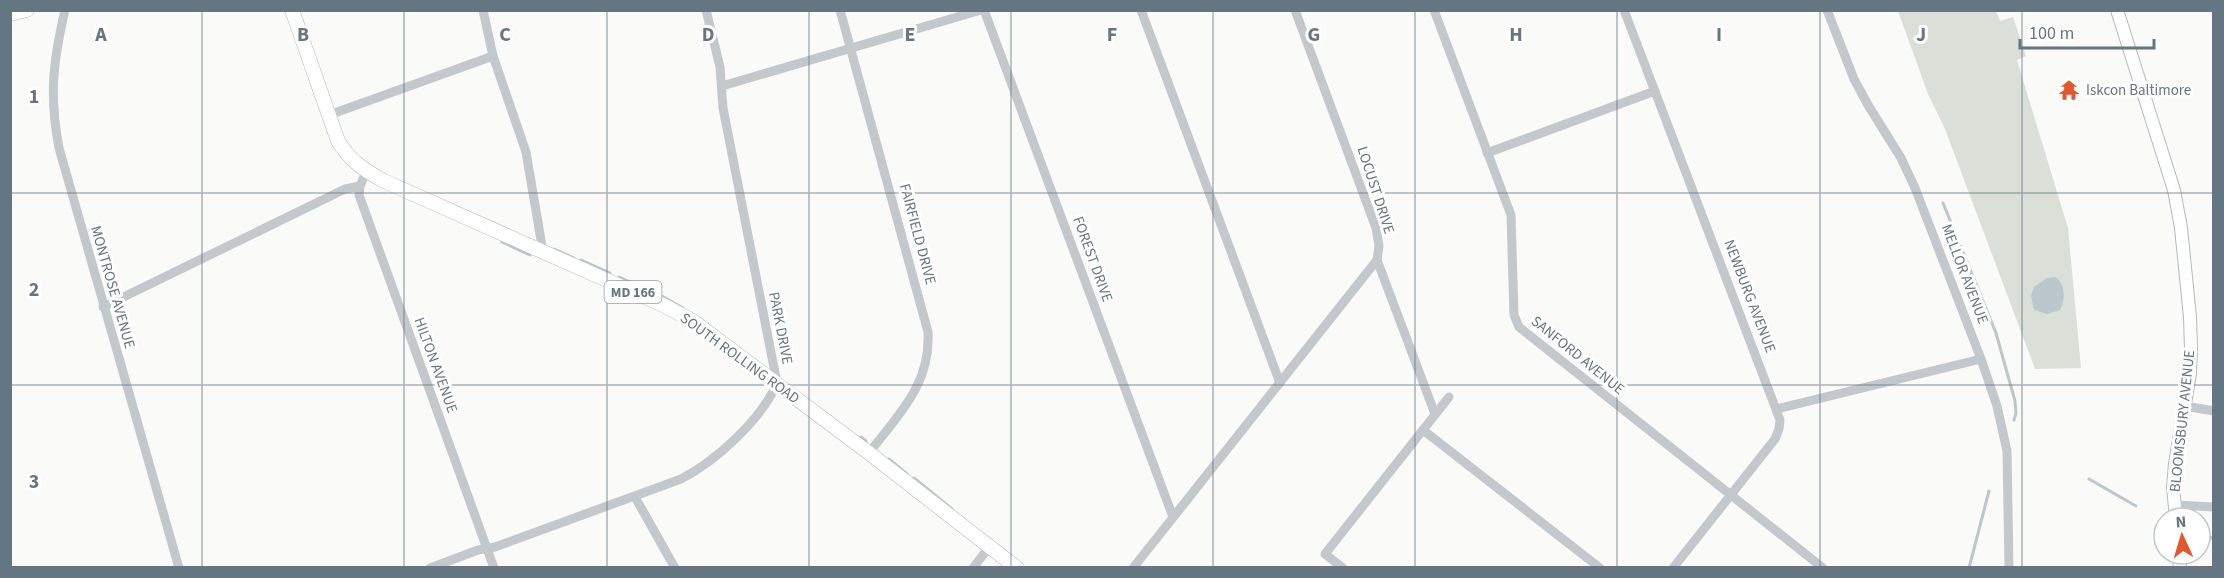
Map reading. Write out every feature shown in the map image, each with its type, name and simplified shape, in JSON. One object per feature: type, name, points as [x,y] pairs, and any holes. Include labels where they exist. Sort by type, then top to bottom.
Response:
[{"type":"main road","points":[[10,14],[27,10]]},
{"type":"main road","name":"SOUTH ROLLING ROAD","points":[[292,10],[338,141],[346,154],[366,172],[686,317],[777,383],[1017,567]]},
{"type":"main road","name":"BLOOMSBURY AVENUE","points":[[2116,10],[2174,190],[2180,219],[2190,317],[2190,373],[2175,464],[2175,506]]},
{"type":"street","name":"MONTROSE AVENUE","points":[[65,10],[53,74],[54,122],[69,189],[179,567]]},
{"type":"street","points":[[483,10],[493,56],[526,152],[543,252]]},
{"type":"street","name":"PARK DRIVE","points":[[430,567],[487,549],[681,479],[700,469],[742,433],[773,392],[777,383],[723,108],[715,40],[706,10]]},
{"type":"street","name":"FAIRFIELD DRIVE","points":[[840,10],[924,316],[929,348],[921,381],[913,396],[869,453]]},
{"type":"street","points":[[722,86],[982,10]]},
{"type":"street","name":"FOREST DRIVE","points":[[982,10],[1173,517]]},
{"type":"street","points":[[1141,10],[1280,383]]},
{"type":"street","name":"LOCUST DRIVE","points":[[1295,10],[1376,228],[1379,246],[1377,260],[1435,414]]},
{"type":"street","name":"SANFORD AVENUE","points":[[1434,10],[1511,215],[1514,315],[1519,327],[1823,567]]},
{"type":"street","name":"NEWBURG AVENUE","points":[[1624,10],[1777,409],[1779,429],[1775,439],[1673,567]]},
{"type":"street","name":"MELLOR AVENUE","points":[[1827,10],[1854,79],[1901,158],[1915,188],[1997,406],[2007,451],[2009,567]]},
{"type":"street","points":[[329,115],[493,56]]},
{"type":"street","points":[[1487,153],[1655,91]]},
{"type":"street","points":[[103,307],[345,189],[360,186],[366,172]]},
{"type":"street","name":"HILTON AVENUE","points":[[360,186],[359,195],[494,567]]},
{"type":"street","points":[[1133,567],[1377,260]]},
{"type":"street","points":[[1777,409],[1981,359]]},
{"type":"street","points":[[1343,567],[1326,554],[1449,397]]},
{"type":"street","points":[[2185,406],[2214,411]]},
{"type":"street","points":[[1423,430],[1600,567]]},
{"type":"street","points":[[635,496],[675,567]]},
{"type":"street","points":[[973,567],[990,546]]},
{"type":"shaded area","points":[[1898,11],[1996,11],[2000,21],[2013,17],[2026,56],[2017,60],[2068,228],[2081,368],[2035,369]]},
{"type":"shaded area","points":[[2055,277],[2061,283],[2064,292],[2060,310],[2047,314],[2034,310],[2031,296],[2034,287],[2047,278]]},
{"type":"waterway","points":[[1943,203],[1996,333],[2015,401],[2014,420]]},
{"type":"waterway","points":[[502,242],[530,255]]},
{"type":"waterway","points":[[554,249],[574,258]]},
{"type":"waterway","points":[[581,260],[610,273]]},
{"type":"waterway","points":[[619,277],[644,288]]},
{"type":"waterway","points":[[660,295],[683,308]]},
{"type":"waterway","points":[[861,437],[866,441]]},
{"type":"waterway","points":[[889,459],[907,474]]},
{"type":"waterway","points":[[914,478],[952,509]]},
{"type":"waterway","points":[[2089,479],[2136,506]]},
{"type":"waterway","points":[[1969,568],[1989,491]]},
{"type":"place","name":"Iskcon Baltimore","points":[[2069,90]]}]
